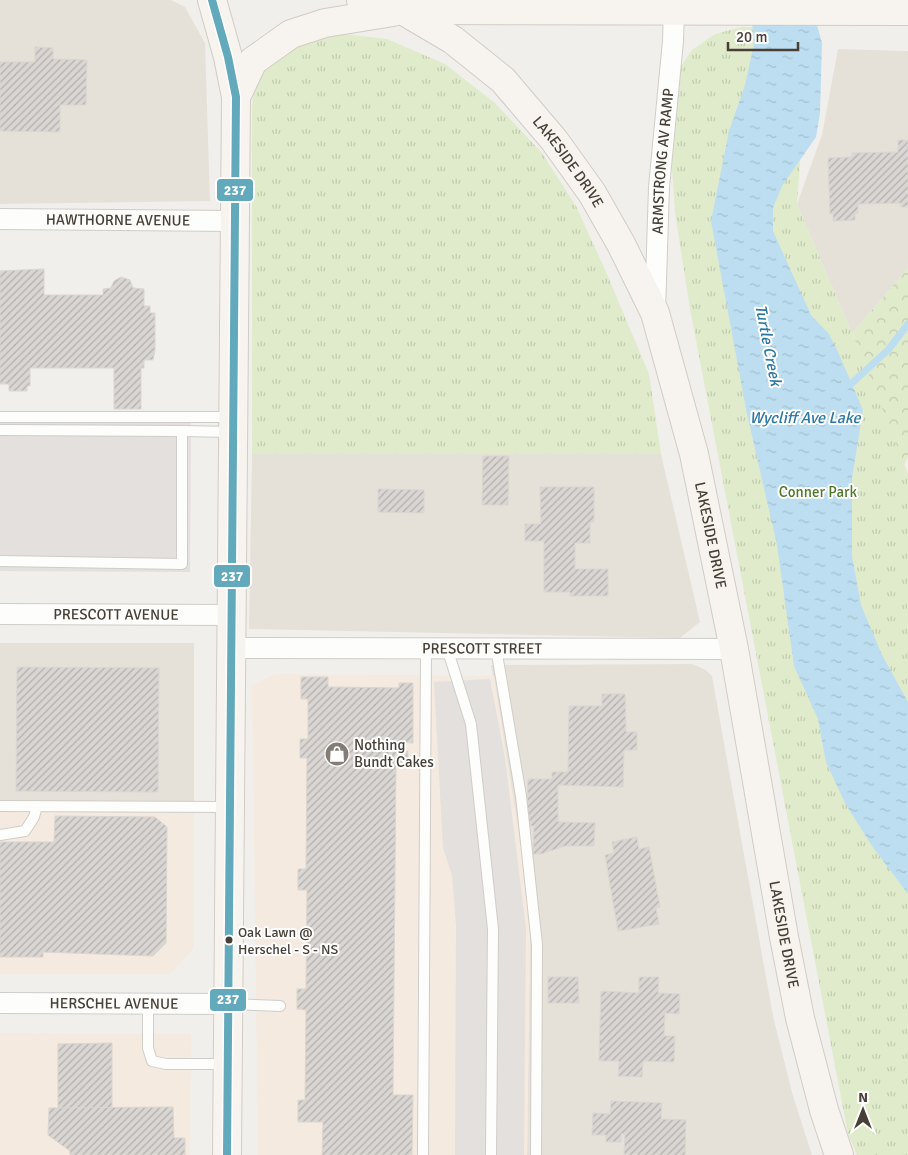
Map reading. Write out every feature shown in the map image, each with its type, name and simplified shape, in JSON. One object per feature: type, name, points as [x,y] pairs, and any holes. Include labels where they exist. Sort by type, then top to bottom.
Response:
[{"type":"main road","points":[[212,0],[228,57],[236,97],[227,1155]]},
{"type":"main road","points":[[361,0],[402,10]]},
{"type":"main road","points":[[236,97],[253,61],[290,34],[325,24],[402,10],[829,11],[858,5],[908,11]]},
{"type":"main road","name":"LAKESIDE DRIVE","points":[[402,10],[453,40],[504,80],[554,140],[602,210],[655,312],[694,454],[734,649],[782,928],[798,1009],[824,1110],[839,1155]]},
{"type":"street","name":"ARMSTRONG AV RAMP","points":[[655,312],[659,187],[673,42],[674,10]]},
{"type":"street","name":"HAWTHORNE AVENUE","points":[[0,220],[234,221]]},
{"type":"street","name":"PRESCOTT AVENUE","points":[[0,614],[231,615]]},
{"type":"street","name":"PRESCOTT STREET","points":[[231,648],[734,649]]},
{"type":"street","name":"HERSCHEL AVENUE","points":[[0,1003],[228,1004]]},
{"type":"lane","points":[[0,417],[233,424]]},
{"type":"lane","points":[[0,430],[182,431],[233,424]]},
{"type":"lane","points":[[0,560],[182,564],[182,431]]},
{"type":"lane","points":[[423,1155],[426,648]]},
{"type":"lane","points":[[447,648],[472,724],[493,929],[491,1155]]},
{"type":"lane","points":[[496,648],[521,796],[537,944],[536,1155]]},
{"type":"lane","points":[[0,806],[230,807]]},
{"type":"lane","points":[[0,835],[25,831],[34,817],[37,806]]},
{"type":"lane","points":[[148,1004],[148,1048],[152,1062],[166,1064],[228,1064]]},
{"type":"lane","points":[[228,1004],[280,1006]]},
{"type":"shaded area","points":[[0,0],[171,0],[185,7],[205,43],[210,201],[0,204]]},
{"type":"shaded area","points":[[838,49],[908,51],[908,268],[852,333],[797,204],[822,135]]},
{"type":"shaded area","points":[[0,420],[191,421],[190,572],[0,571]]},
{"type":"shaded area","points":[[252,454],[661,454],[700,622],[680,638],[249,629]]},
{"type":"shaded area","points":[[0,643],[194,643],[194,812],[0,812]]},
{"type":"shaded area","points":[[692,664],[706,670],[712,676],[773,1016],[793,1096],[812,1155],[527,1155],[530,933],[522,853],[491,665]]},
{"type":"shaded area","points":[[275,674],[494,676],[522,853],[530,933],[527,1155],[258,1155],[252,685]]},
{"type":"shaded area","points":[[490,679],[505,758],[526,929],[524,1155],[455,1155],[456,925],[452,875],[443,848],[434,682]]},
{"type":"shaded area","points":[[0,812],[194,812],[194,948],[170,974],[0,974]]},
{"type":"shaded area","points":[[0,1033],[191,1034],[190,1155],[0,1155]]},
{"type":"green space","name":"Conner Park","points":[[741,27],[810,27],[797,204],[852,333],[908,474],[908,1155],[857,1155],[848,1134],[690,309],[675,213],[670,139],[677,72],[692,50],[715,34]]},
{"type":"green space","points":[[344,34],[387,39],[445,64],[495,103],[542,153],[576,206],[649,374],[661,454],[252,454],[253,89],[265,68],[286,49],[310,38]]},
{"type":"green space","points":[[908,268],[908,457],[904,465],[852,333]]},
{"type":"water","name":"Wycliff Ave Lake","points":[[750,0],[810,0],[822,43],[820,113],[816,137],[782,186],[773,208],[773,231],[811,315],[829,334],[863,410],[852,478],[852,556],[861,605],[882,655],[908,702],[908,894],[872,846],[846,805],[826,762],[818,719],[794,666],[777,545],[747,414],[711,221],[729,131],[745,85],[754,44]]},
{"type":"building","points":[[35,47],[53,48],[53,59],[87,60],[86,105],[60,105],[60,132],[0,131],[0,62],[35,62]]},
{"type":"building","points":[[898,140],[908,140],[908,207],[901,207],[901,203],[858,204],[858,213],[855,213],[855,220],[833,221],[833,214],[830,214],[828,158],[852,157],[852,153],[898,152]]},
{"type":"building","points":[[44,269],[44,295],[103,295],[103,289],[111,288],[114,281],[121,277],[130,280],[133,288],[144,289],[144,306],[150,306],[150,313],[155,313],[155,350],[153,360],[144,360],[144,368],[141,368],[141,409],[114,409],[114,368],[30,368],[30,386],[27,386],[27,391],[9,391],[9,384],[0,384],[0,271]]},
{"type":"building","points":[[483,456],[509,456],[508,505],[482,505]]},
{"type":"building","points":[[540,487],[594,487],[594,522],[590,522],[590,543],[575,543],[575,569],[608,569],[608,596],[570,596],[570,592],[544,592],[544,541],[525,541],[525,524],[541,524]]},
{"type":"building","points":[[378,489],[424,490],[424,513],[378,512]]},
{"type":"building","points":[[17,667],[159,668],[158,792],[16,791]]},
{"type":"building","points":[[301,677],[328,677],[328,687],[399,688],[399,683],[413,683],[413,743],[398,742],[398,751],[408,751],[408,764],[396,764],[393,1095],[413,1095],[412,1155],[322,1155],[323,1122],[298,1122],[298,1100],[305,1100],[306,1010],[297,1009],[297,989],[306,989],[307,890],[298,890],[298,869],[306,869],[307,758],[300,758],[300,739],[308,739],[308,699],[301,699]]},
{"type":"building","points":[[602,694],[625,694],[626,732],[637,732],[637,750],[624,750],[623,787],[558,785],[558,822],[595,823],[594,846],[565,846],[541,854],[533,854],[534,826],[527,826],[528,779],[552,779],[552,772],[568,772],[569,706],[602,706]]},
{"type":"building","points":[[55,816],[155,817],[167,827],[166,943],[153,956],[43,952],[43,957],[0,957],[0,842],[54,842]]},
{"type":"building","points":[[637,837],[639,849],[649,847],[660,907],[656,908],[659,924],[618,931],[605,855],[614,853],[612,842]]},
{"type":"building","points":[[548,977],[578,977],[579,1003],[548,1003]]},
{"type":"building","points":[[639,977],[659,977],[658,993],[680,994],[679,1014],[665,1013],[664,1036],[675,1036],[674,1062],[643,1061],[642,1077],[618,1076],[619,1061],[599,1061],[601,991],[639,993]]},
{"type":"building","points":[[112,1043],[112,1108],[58,1108],[58,1044]]},
{"type":"building","points":[[611,1101],[662,1103],[661,1119],[686,1120],[685,1155],[624,1155],[625,1134],[621,1134],[621,1142],[606,1142],[606,1135],[592,1135],[593,1113],[610,1114]]},
{"type":"building","points":[[173,1107],[174,1138],[185,1138],[185,1155],[70,1155],[70,1151],[48,1135],[49,1108]]},
{"type":"waterway","points":[[845,387],[852,383],[888,350],[908,324]]},
{"type":"transit line","name":"237","points":[[212,0],[228,57],[236,97],[227,1155]]},
{"type":"place","name":"Nothing Bundt Cakes","points":[[337,754]]},
{"type":"place","name":"Oak Lawn @ Herschel - S - NS","points":[[229,940]]},
{"type":"water label","name":"Turtle Creek","points":[[769,345]]}]
